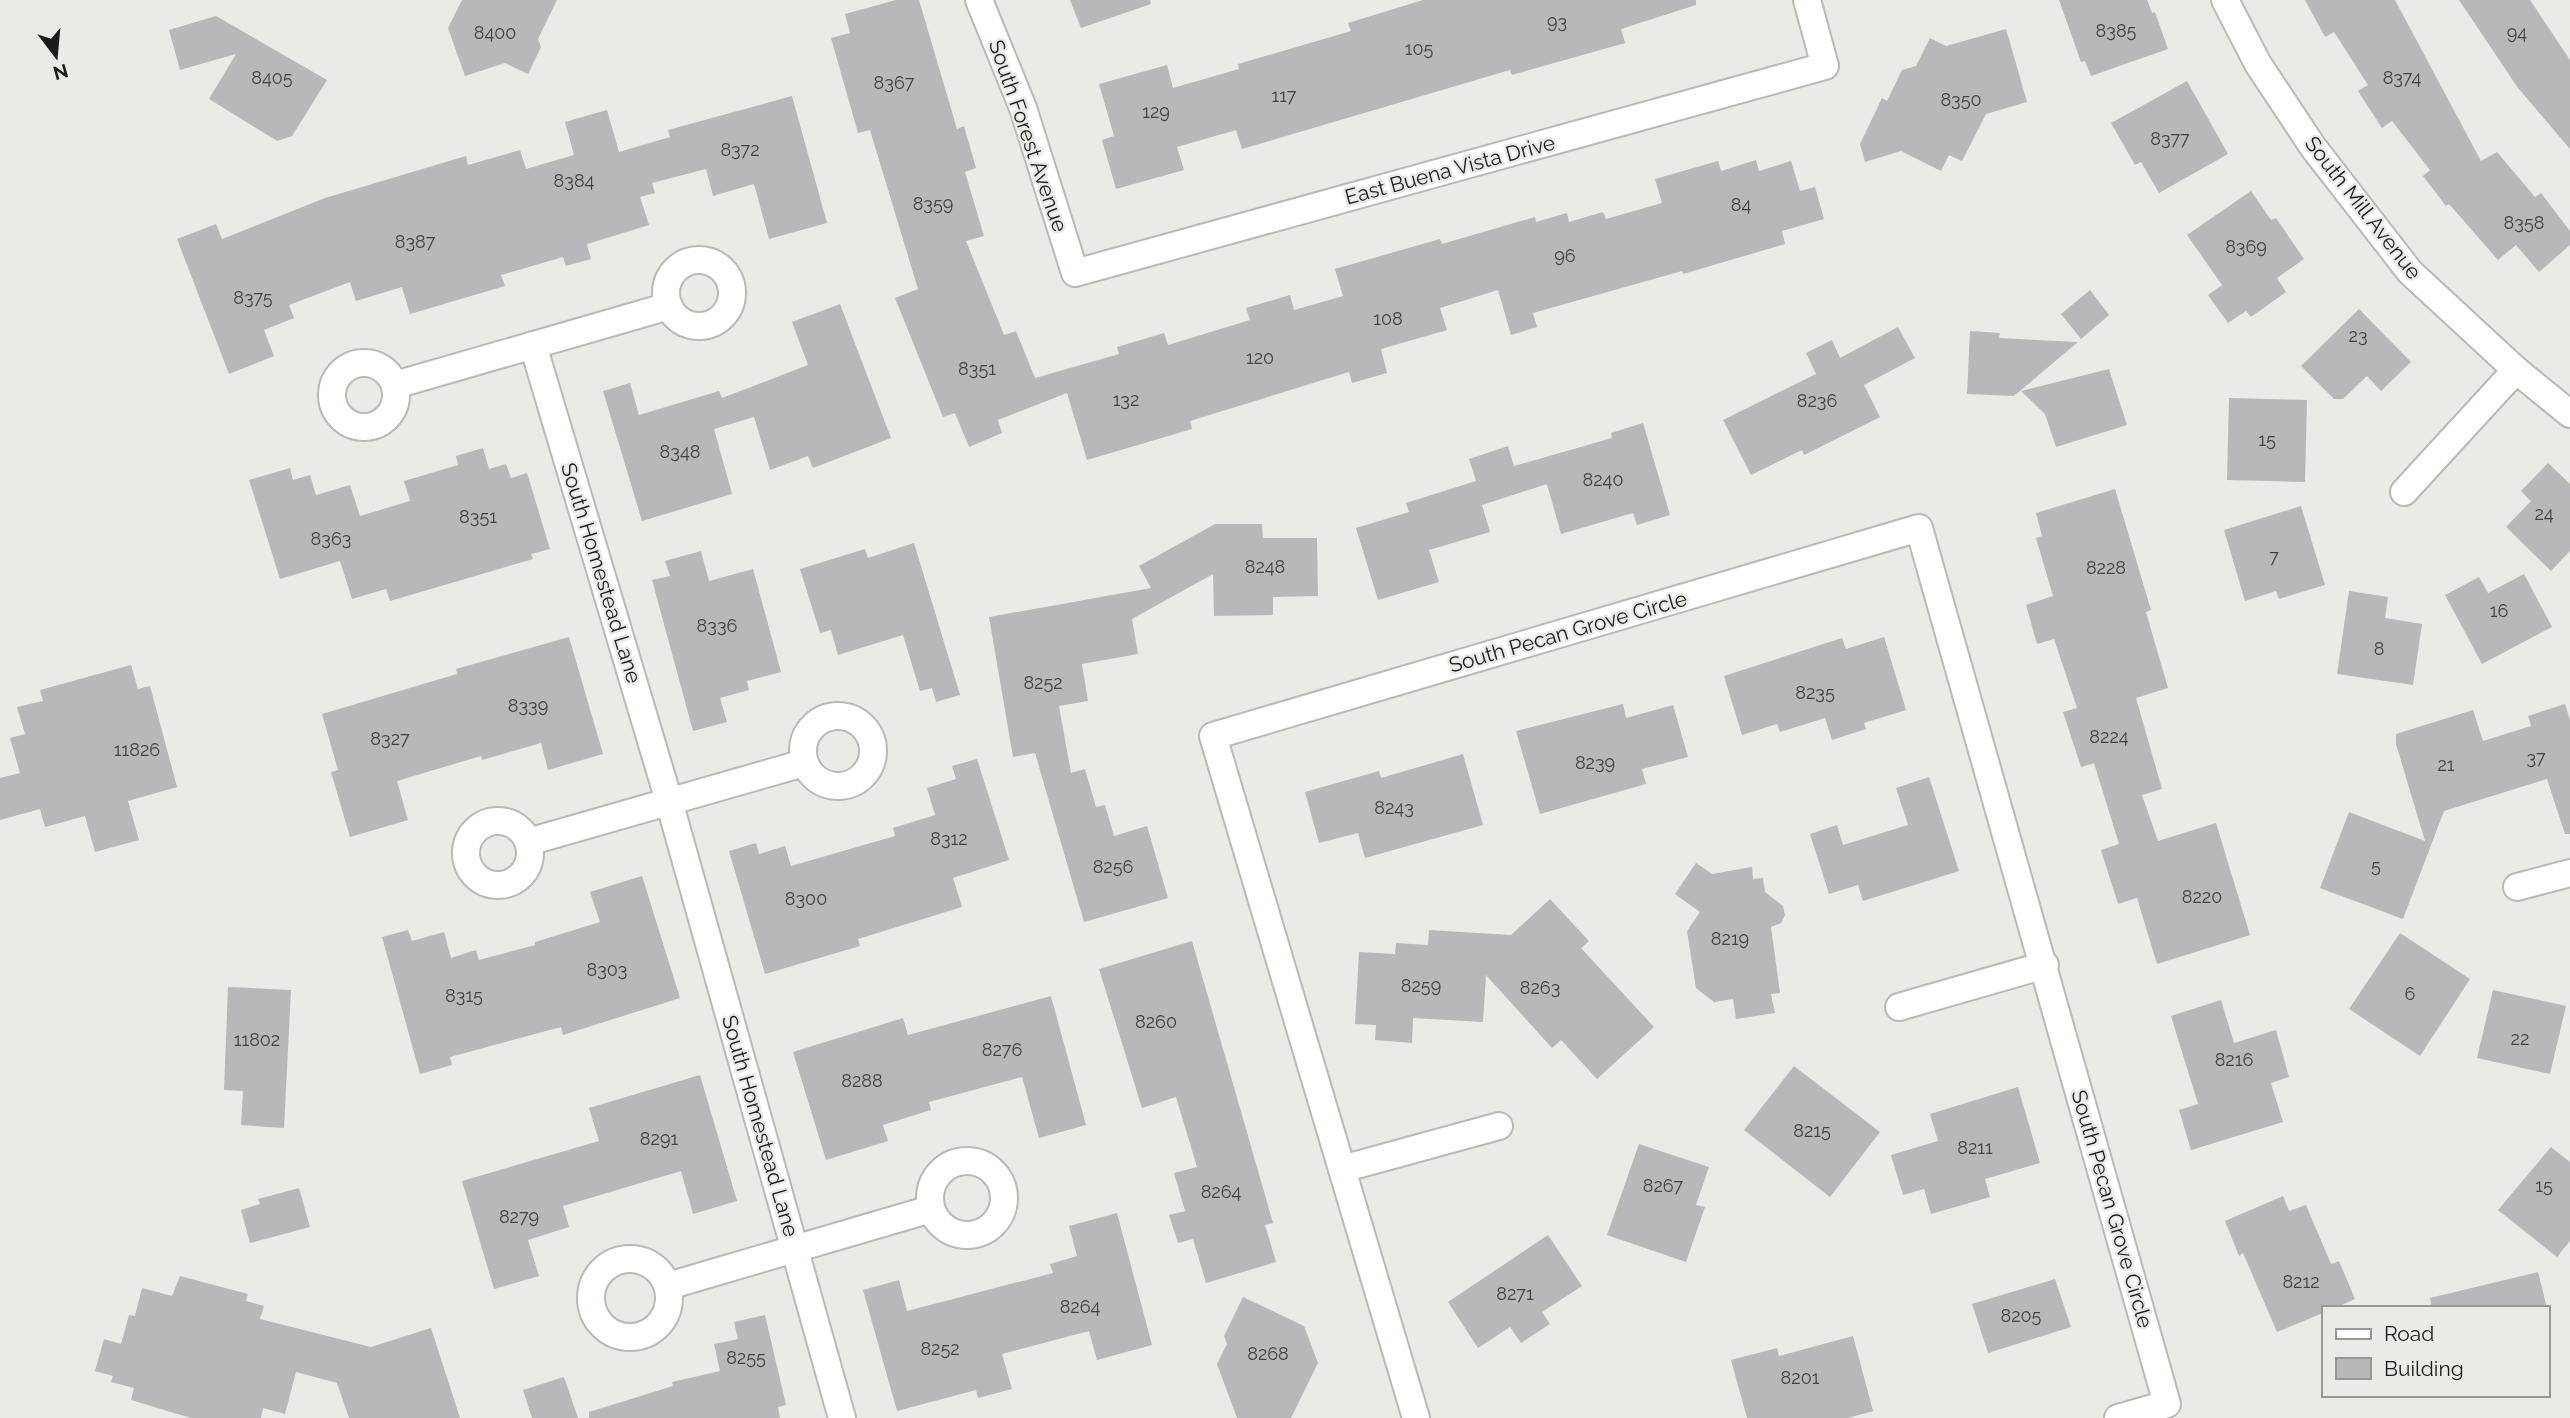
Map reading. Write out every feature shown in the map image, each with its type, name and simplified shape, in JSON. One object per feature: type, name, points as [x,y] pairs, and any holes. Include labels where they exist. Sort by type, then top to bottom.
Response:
[{"type":"street","name":"South Forest Avenue","points":[[979,0],[1023,108],[1075,273]]},
{"type":"street","name":"East Buena Vista Drive","points":[[1075,273],[1825,66],[1807,0]]},
{"type":"street","name":"South Mill Avenue","points":[[2225,0],[2258,64],[2313,147],[2410,272],[2516,370],[2570,414]]},
{"type":"street","points":[[395,385],[669,306]]},
{"type":"street","name":"South Homestead Lane","points":[[533,345],[669,801],[842,1418]]},
{"type":"street","points":[[2404,492],[2516,370]]},
{"type":"street","name":"South Pecan Grove Circle","points":[[1416,1418],[1213,736],[1919,527],[2167,1404],[2118,1418]]},
{"type":"street","points":[[528,842],[804,762]]},
{"type":"street","points":[[2517,887],[2570,873]]},
{"type":"street","points":[[1899,1007],[2045,965]]},
{"type":"street","points":[[1342,1169],[1499,1126]]},
{"type":"street","name":"South Homestead Lane","points":[[668,1286],[931,1209]]},
{"type":"building","points":[[462,0],[557,0],[538,39],[541,47],[528,74],[505,63],[465,76],[448,28]]},
{"type":"building","points":[[896,0],[919,0],[957,129],[964,126],[976,168],[965,172],[984,236],[966,241],[1004,335],[1016,331],[1035,378],[1119,354],[1117,347],[1164,333],[1168,345],[1250,320],[1246,308],[1290,295],[1294,310],[1343,296],[1335,269],[1440,239],[1442,244],[1535,217],[1536,222],[1567,213],[1569,222],[1603,212],[1606,219],[1662,203],[1655,179],[1718,161],[1721,171],[1756,160],[1759,171],[1791,161],[1800,191],[1815,187],[1824,219],[1782,231],[1785,244],[1533,313],[1537,327],[1511,335],[1498,290],[1440,308],[1447,330],[1381,349],[1387,373],[1352,383],[1349,372],[1190,421],[1192,429],[1087,460],[1067,393],[998,420],[1002,433],[969,447],[955,413],[943,417],[895,298],[918,289],[870,130],[858,133],[831,38],[850,33],[845,14]]},
{"type":"building","points":[[1070,0],[1150,0],[1151,4],[1081,28]]},
{"type":"building","points":[[1423,0],[1696,0],[1696,5],[1621,29],[1625,43],[1512,75],[1510,70],[1242,149],[1236,130],[1177,147],[1184,170],[1116,189],[1102,140],[1114,136],[1099,84],[1167,65],[1173,88],[1239,69],[1238,64],[1351,31],[1348,23]]},
{"type":"building","points":[[2059,0],[2147,0],[2152,13],[2155,12],[2168,49],[2091,76],[2085,61],[2081,62]]},
{"type":"building","points":[[2305,0],[2395,0],[2481,161],[2497,152],[2535,197],[2541,193],[2570,231],[2570,245],[2539,272],[2516,245],[2498,260],[2449,204],[2446,206],[2423,176],[2430,170],[2392,121],[2382,128],[2358,91],[2368,85],[2334,32],[2325,37]]},
{"type":"building","points":[[2459,0],[2530,0],[2570,60],[2570,149],[2518,88]]},
{"type":"building","points":[[216,16],[327,80],[292,136],[277,141],[209,99],[236,54],[180,70],[169,30]]},
{"type":"building","points":[[2006,29],[2027,102],[1986,114],[1962,161],[1949,155],[1941,171],[1901,151],[1865,162],[1860,144],[1882,98],[1887,101],[1902,70],[1916,66],[1930,38],[1946,46]]},
{"type":"building","points":[[2187,81],[2228,154],[2159,193],[2141,162],[2135,165],[2111,123]]},
{"type":"building","points":[[792,96],[827,223],[769,239],[754,184],[713,196],[706,169],[652,183],[655,193],[640,197],[649,225],[587,244],[591,259],[566,266],[563,257],[501,275],[505,286],[410,314],[402,287],[356,301],[350,282],[289,305],[294,318],[264,330],[274,356],[229,374],[177,239],[216,224],[222,239],[325,198],[466,156],[468,165],[520,150],[526,169],[574,155],[565,122],[607,110],[619,152],[670,137],[668,130]]},
{"type":"building","points":[[2251,191],[2271,220],[2276,218],[2304,259],[2277,278],[2286,292],[2251,317],[2246,311],[2228,323],[2208,295],[2222,285],[2187,235]]},
{"type":"building","points":[[2090,290],[2109,315],[2081,339],[2061,314]]},
{"type":"building","points":[[840,304],[891,438],[813,468],[808,456],[770,470],[754,417],[714,429],[732,494],[642,521],[603,391],[630,383],[639,415],[719,391],[722,398],[808,365],[792,322]]},
{"type":"building","points":[[2359,309],[2411,362],[2381,391],[2367,376],[2343,399],[2334,399],[2301,366]]},
{"type":"building","points":[[1898,327],[1915,358],[1864,385],[1880,417],[1804,455],[1802,450],[1751,475],[1723,420],[1816,374],[1806,353],[1832,340],[1840,358]]},
{"type":"building","points":[[1970,331],[2000,333],[1999,338],[2078,342],[2014,396],[1967,394]]},
{"type":"building","points":[[2109,369],[2127,425],[2056,447],[2045,414],[2021,391]]},
{"type":"building","points":[[2229,398],[2307,400],[2305,482],[2227,480]]},
{"type":"building","points":[[1643,423],[1670,515],[1637,525],[1633,513],[1561,534],[1547,484],[1482,505],[1490,532],[1429,550],[1439,582],[1378,600],[1356,528],[1409,512],[1406,503],[1476,481],[1469,459],[1508,446],[1514,466],[1612,438],[1611,433]]},
{"type":"building","points":[[483,448],[489,469],[506,464],[511,478],[527,473],[550,549],[531,554],[533,559],[390,601],[386,589],[352,599],[340,561],[280,579],[249,480],[290,468],[293,480],[310,475],[316,495],[350,485],[360,516],[410,501],[404,481],[458,465],[456,456]]},
{"type":"building","points":[[2548,463],[2570,484],[2570,551],[2551,571],[2506,527],[2531,501],[2521,491]]},
{"type":"building","points":[[2115,489],[2151,610],[2146,612],[2168,688],[2136,698],[2162,789],[2142,795],[2158,841],[2216,823],[2250,935],[2157,964],[2137,898],[2118,904],[2101,850],[2119,844],[2094,763],[2081,767],[2063,712],[2077,708],[2054,639],[2037,644],[2026,605],[2053,596],[2036,538],[2042,536],[2036,513]]},
{"type":"building","points":[[2301,506],[2325,585],[2279,599],[2276,591],[2245,601],[2224,530]]},
{"type":"building","points":[[1215,524],[1262,524],[1263,538],[1317,538],[1318,596],[1273,597],[1273,615],[1214,616],[1213,574],[1132,619],[1138,654],[1082,664],[1088,701],[1059,706],[1071,773],[1085,769],[1096,807],[1105,805],[1114,836],[1147,826],[1168,898],[1084,922],[1035,753],[1013,757],[989,617],[1151,588],[1139,566]]},
{"type":"building","points":[[914,543],[960,695],[936,702],[932,688],[920,691],[903,635],[838,655],[831,630],[820,633],[800,569],[865,549],[868,558]]},
{"type":"building","points":[[701,551],[709,581],[753,569],[781,672],[747,681],[749,690],[720,698],[727,722],[693,731],[652,580],[670,576],[665,561]]},
{"type":"building","points":[[2524,574],[2552,627],[2482,664],[2445,595],[2479,577],[2488,593]]},
{"type":"building","points":[[2349,591],[2388,597],[2385,618],[2422,624],[2413,685],[2337,674]]},
{"type":"building","points":[[569,637],[603,754],[548,770],[541,743],[482,760],[481,756],[397,781],[408,820],[350,837],[331,772],[338,770],[322,714],[457,674],[456,669]]},
{"type":"building","points":[[1884,637],[1906,710],[1864,723],[1866,729],[1832,740],[1825,718],[1780,732],[1777,724],[1742,735],[1724,676],[1842,638],[1846,649]]},
{"type":"building","points":[[131,665],[138,689],[150,686],[177,787],[128,801],[139,840],[95,852],[85,816],[45,827],[40,809],[0,820],[0,778],[20,773],[10,738],[25,734],[17,707],[43,701],[40,690]]},
{"type":"building","points":[[1623,704],[1626,718],[1673,705],[1688,757],[1642,769],[1646,784],[1540,814],[1516,731]]},
{"type":"building","points":[[2565,704],[2570,720],[2570,834],[2565,834],[2547,779],[2444,811],[2403,919],[2320,888],[2349,812],[2425,841],[2396,744],[2396,734],[2473,710],[2483,741],[2531,726],[2528,716]]},
{"type":"building","points":[[1463,754],[1483,825],[1365,858],[1358,833],[1319,843],[1305,792],[1379,771],[1381,778]]},
{"type":"building","points":[[977,759],[1009,860],[953,878],[962,907],[858,939],[860,946],[765,974],[729,851],[756,843],[759,854],[785,846],[791,866],[895,836],[893,828],[935,815],[927,788],[956,779],[952,766]]},
{"type":"building","points":[[1929,777],[1959,871],[1863,901],[1858,885],[1829,894],[1810,834],[1837,825],[1843,845],[1908,825],[1896,788]]},
{"type":"building","points":[[1696,863],[1712,874],[1752,867],[1753,879],[1763,878],[1765,892],[1783,906],[1785,915],[1781,923],[1771,927],[1780,993],[1771,994],[1775,1013],[1736,1019],[1733,999],[1714,1002],[1696,988],[1687,931],[1700,912],[1675,894]]},
{"type":"building","points":[[642,876],[680,998],[563,1035],[561,1027],[450,1057],[452,1065],[420,1074],[382,937],[408,930],[412,941],[444,932],[451,958],[476,950],[479,960],[535,945],[535,942],[600,922],[590,892]]},
{"type":"building","points":[[1550,899],[1589,941],[1581,948],[1654,1027],[1597,1079],[1561,1040],[1552,1048],[1486,975],[1483,1022],[1413,1018],[1412,1043],[1375,1040],[1376,1025],[1355,1024],[1359,952],[1395,954],[1396,943],[1428,945],[1429,930],[1511,935]]},
{"type":"building","points":[[2400,933],[2470,979],[2420,1056],[2349,1009]]},
{"type":"building","points":[[1192,941],[1273,1223],[1265,1225],[1276,1262],[1206,1283],[1193,1239],[1178,1243],[1169,1215],[1185,1211],[1174,1173],[1197,1167],[1176,1097],[1142,1108],[1099,969]]},
{"type":"building","points":[[228,987],[291,990],[284,1128],[241,1125],[243,1091],[224,1090]]},
{"type":"building","points":[[2493,990],[2566,1006],[2550,1074],[2477,1058]]},
{"type":"building","points":[[1051,996],[1086,1125],[1039,1138],[1022,1077],[929,1102],[931,1110],[883,1125],[888,1141],[826,1160],[793,1052],[903,1018],[908,1035]]},
{"type":"building","points":[[2221,1000],[2234,1043],[2276,1030],[2289,1077],[2271,1083],[2283,1122],[2191,1150],[2179,1110],[2198,1104],[2171,1016]]},
{"type":"building","points":[[1794,1066],[1880,1132],[1830,1197],[1744,1130]]},
{"type":"building","points":[[700,1075],[737,1201],[693,1214],[681,1171],[563,1206],[569,1227],[528,1240],[539,1276],[494,1289],[462,1181],[599,1141],[589,1108]]},
{"type":"building","points":[[2018,1087],[2040,1163],[1985,1179],[1990,1197],[1931,1214],[1924,1189],[1903,1195],[1891,1155],[1938,1141],[1930,1114]]},
{"type":"building","points":[[1639,1144],[1709,1167],[1696,1205],[1705,1207],[1686,1262],[1607,1235]]},
{"type":"building","points":[[2551,1147],[2570,1162],[2570,1241],[2557,1257],[2498,1210]]},
{"type":"building","points":[[299,1188],[310,1227],[250,1243],[241,1210],[260,1204],[258,1199]]},
{"type":"building","points":[[2283,1196],[2289,1211],[2306,1205],[2331,1264],[2339,1261],[2355,1299],[2339,1306],[2322,1306],[2322,1313],[2277,1332],[2243,1253],[2239,1256],[2225,1221]]},
{"type":"building","points":[[1117,1213],[1152,1345],[1097,1360],[1089,1331],[1002,1354],[1012,1389],[978,1398],[976,1390],[897,1411],[863,1290],[899,1280],[907,1311],[1053,1273],[1050,1264],[1077,1256],[1069,1226]]},
{"type":"building","points":[[1548,1235],[1582,1286],[1542,1312],[1550,1324],[1521,1343],[1510,1327],[1478,1348],[1448,1302]]},
{"type":"building","points":[[2538,1272],[2546,1306],[2432,1306],[2430,1298]]},
{"type":"building","points":[[180,1276],[248,1294],[246,1301],[264,1306],[260,1319],[371,1347],[431,1328],[460,1418],[349,1418],[337,1383],[296,1372],[285,1414],[263,1408],[261,1418],[191,1418],[131,1400],[134,1388],[111,1382],[113,1376],[95,1371],[104,1339],[121,1344],[129,1315],[135,1316],[142,1288],[172,1296]]},
{"type":"building","points":[[2055,1279],[2071,1327],[1988,1353],[1972,1304]]},
{"type":"building","points":[[1243,1297],[1304,1326],[1318,1363],[1291,1418],[1237,1418],[1217,1364],[1227,1344],[1224,1336]]},
{"type":"building","points":[[765,1315],[786,1405],[778,1407],[780,1418],[589,1418],[589,1412],[673,1386],[672,1382],[720,1371],[714,1344],[738,1339],[734,1322]]},
{"type":"building","points":[[1853,1336],[1873,1411],[1848,1418],[1747,1418],[1731,1360],[1777,1348],[1779,1356]]},
{"type":"building","points":[[564,1377],[578,1418],[532,1418],[523,1390]]}]
